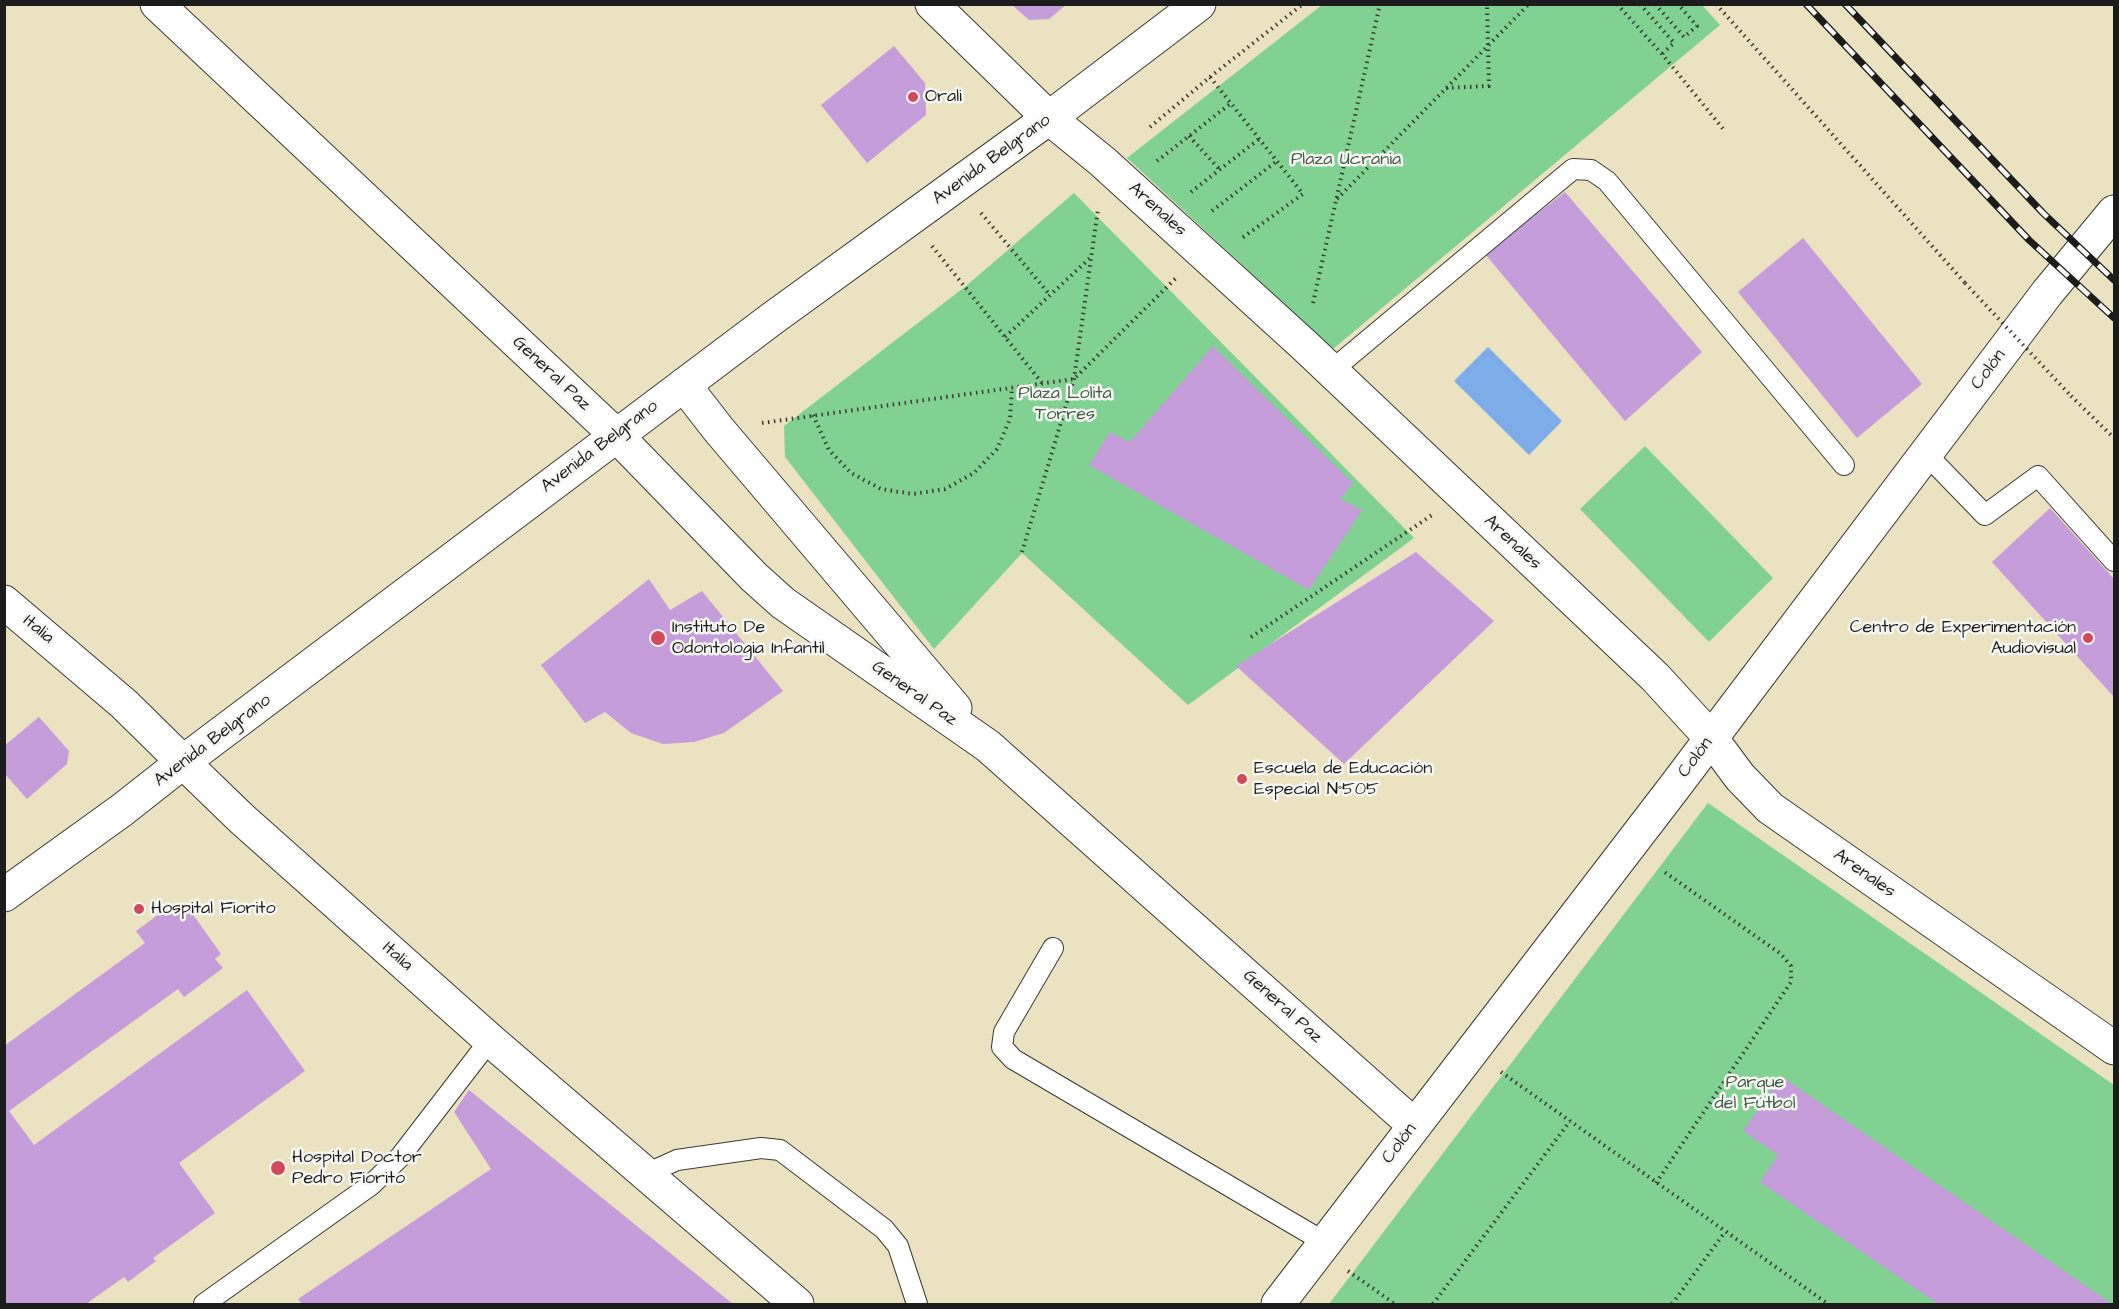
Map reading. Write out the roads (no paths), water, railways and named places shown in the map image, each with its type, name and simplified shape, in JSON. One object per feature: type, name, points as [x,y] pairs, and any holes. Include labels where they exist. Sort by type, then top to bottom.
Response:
[{"type":"street","name":"General Paz","points":[[157,4],[616,435],[754,577],[783,603],[988,746],[1414,1125]]},
{"type":"street","name":"Arenales","points":[[933,4],[1049,118],[1128,184],[1304,345],[1655,677],[1711,738],[1740,777],[1770,808],[2115,1048]]},
{"type":"street","name":"Avenida Belgrano","points":[[4,895],[122,810],[684,384],[1049,118],[1199,4]]},
{"type":"street","name":"Colón","points":[[1278,1305],[2048,293],[2115,213]]},
{"type":"street","name":"General Paz","points":[[684,384],[719,430],[988,746]]},
{"type":"street","name":"Italia","points":[[4,602],[124,704],[242,819],[490,1040],[797,1305]]},
{"type":"lane","points":[[1331,371],[1573,169],[1590,170],[1607,182],[1844,465]]},
{"type":"lane","points":[[1926,454],[1985,514],[2038,476],[2115,561]]},
{"type":"lane","points":[[1053,948],[1004,1032],[1002,1047],[1013,1059],[1326,1243]]},
{"type":"lane","points":[[204,1305],[371,1185],[400,1157],[490,1040]]},
{"type":"lane","points":[[645,1174],[677,1160],[760,1148],[780,1150],[884,1229],[898,1246],[918,1305]]},
{"type":"water","points":[[1488,347],[1562,421],[1529,455],[1454,381]]},
{"type":"railway","points":[[1806,4],[2029,240],[2114,318]]},
{"type":"railway","points":[[1845,4],[2043,213],[2114,280]]},
{"type":"place","name":"Orali","points":[[913,97]]},
{"type":"place","name":"Instituto De Odontologia Infantil","points":[[658,638]]},
{"type":"place","name":"Centro de Experimentación Audiovisual","points":[[2088,638]]},
{"type":"place","name":"Escuela de Educación Especial N°505","points":[[1242,779]]},
{"type":"place","name":"Hospital Fiorito","points":[[139,909]]},
{"type":"place","name":"Hospital Doctor Pedro Fiorito","points":[[278,1168]]},
{"type":"park label","name":"Plaza Ucrania","points":[[1346,160]]},
{"type":"park label","name":"Plaza Lolita Torres","points":[[1065,404]]},
{"type":"park label","name":"Parque del Fútbol","points":[[1755,1093]]}]
